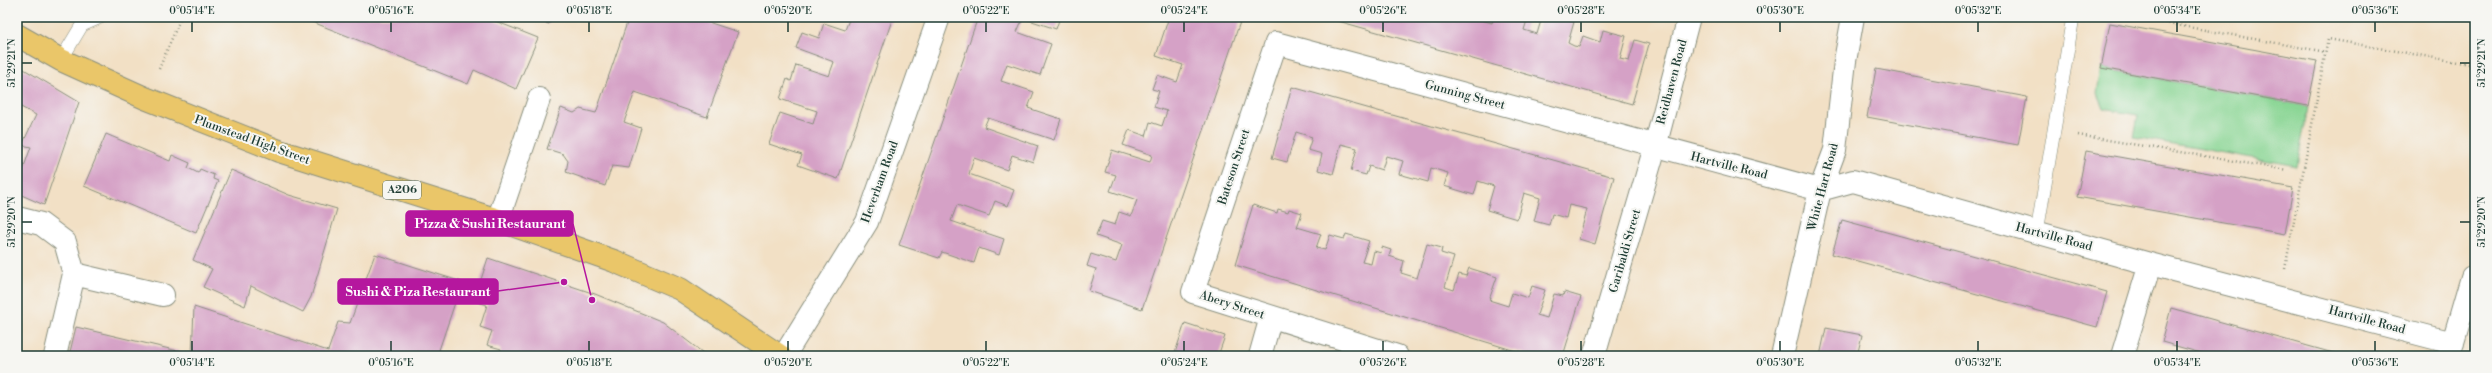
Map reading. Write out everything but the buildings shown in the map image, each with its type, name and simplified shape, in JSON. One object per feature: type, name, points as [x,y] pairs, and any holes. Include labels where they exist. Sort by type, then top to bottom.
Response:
[{"type":"main road","name":"Plumstead High Street","points":[[17,35],[62,60],[145,98],[279,152],[498,220],[614,261],[680,289],[782,356]]},
{"type":"street","name":"Heverham Road","points":[[782,356],[867,222],[939,17]]},
{"type":"street","name":"Reidhaven Road","points":[[1655,147],[1689,17]]},
{"type":"street","name":"White Hart Road","points":[[1782,356],[1820,190],[1835,150],[1844,61],[1853,17]]},
{"type":"street","name":"Gunning Street","points":[[1276,43],[1655,147]]},
{"type":"street","name":"Bateson Street","points":[[1193,292],[1276,43]]},
{"type":"street","points":[[498,220],[539,99]]},
{"type":"street","name":"Hartville Road","points":[[1655,147],[1820,190],[1853,181],[2150,264],[2280,297],[2451,349]]},
{"type":"street","name":"Garibaldi Street","points":[[1594,356],[1655,147]]},
{"type":"street","points":[[17,218],[41,224],[65,242],[74,274],[55,356]]},
{"type":"street","points":[[2122,356],[2150,264]]},
{"type":"street","points":[[74,274],[163,295]]},
{"type":"street","points":[[2451,349],[2472,277]]},
{"type":"street","name":"Abery Street","points":[[1193,292],[1397,356]]},
{"type":"street","name":"Abery Street","points":[[1260,356],[1271,317]]},
{"type":"lane","points":[[62,60],[82,25],[100,17]]},
{"type":"lane","points":[[2037,232],[2073,17]]},
{"type":"path","points":[[159,69],[181,17]]},
{"type":"path","points":[[2133,17],[2326,52]]},
{"type":"path","points":[[2280,297],[2328,39],[2475,65]]},
{"type":"path","points":[[2054,131],[2287,170]]},
{"type":"green space","points":[[2101,68],[2308,106],[2297,166],[2134,137],[2138,115],[2103,109],[2097,93]]},
{"type":"place","name":"Sushi & Piza Restaurant","points":[[564,282]]},
{"type":"place","name":"Pizza & Sushi Restaurant","points":[[592,300]]}]
